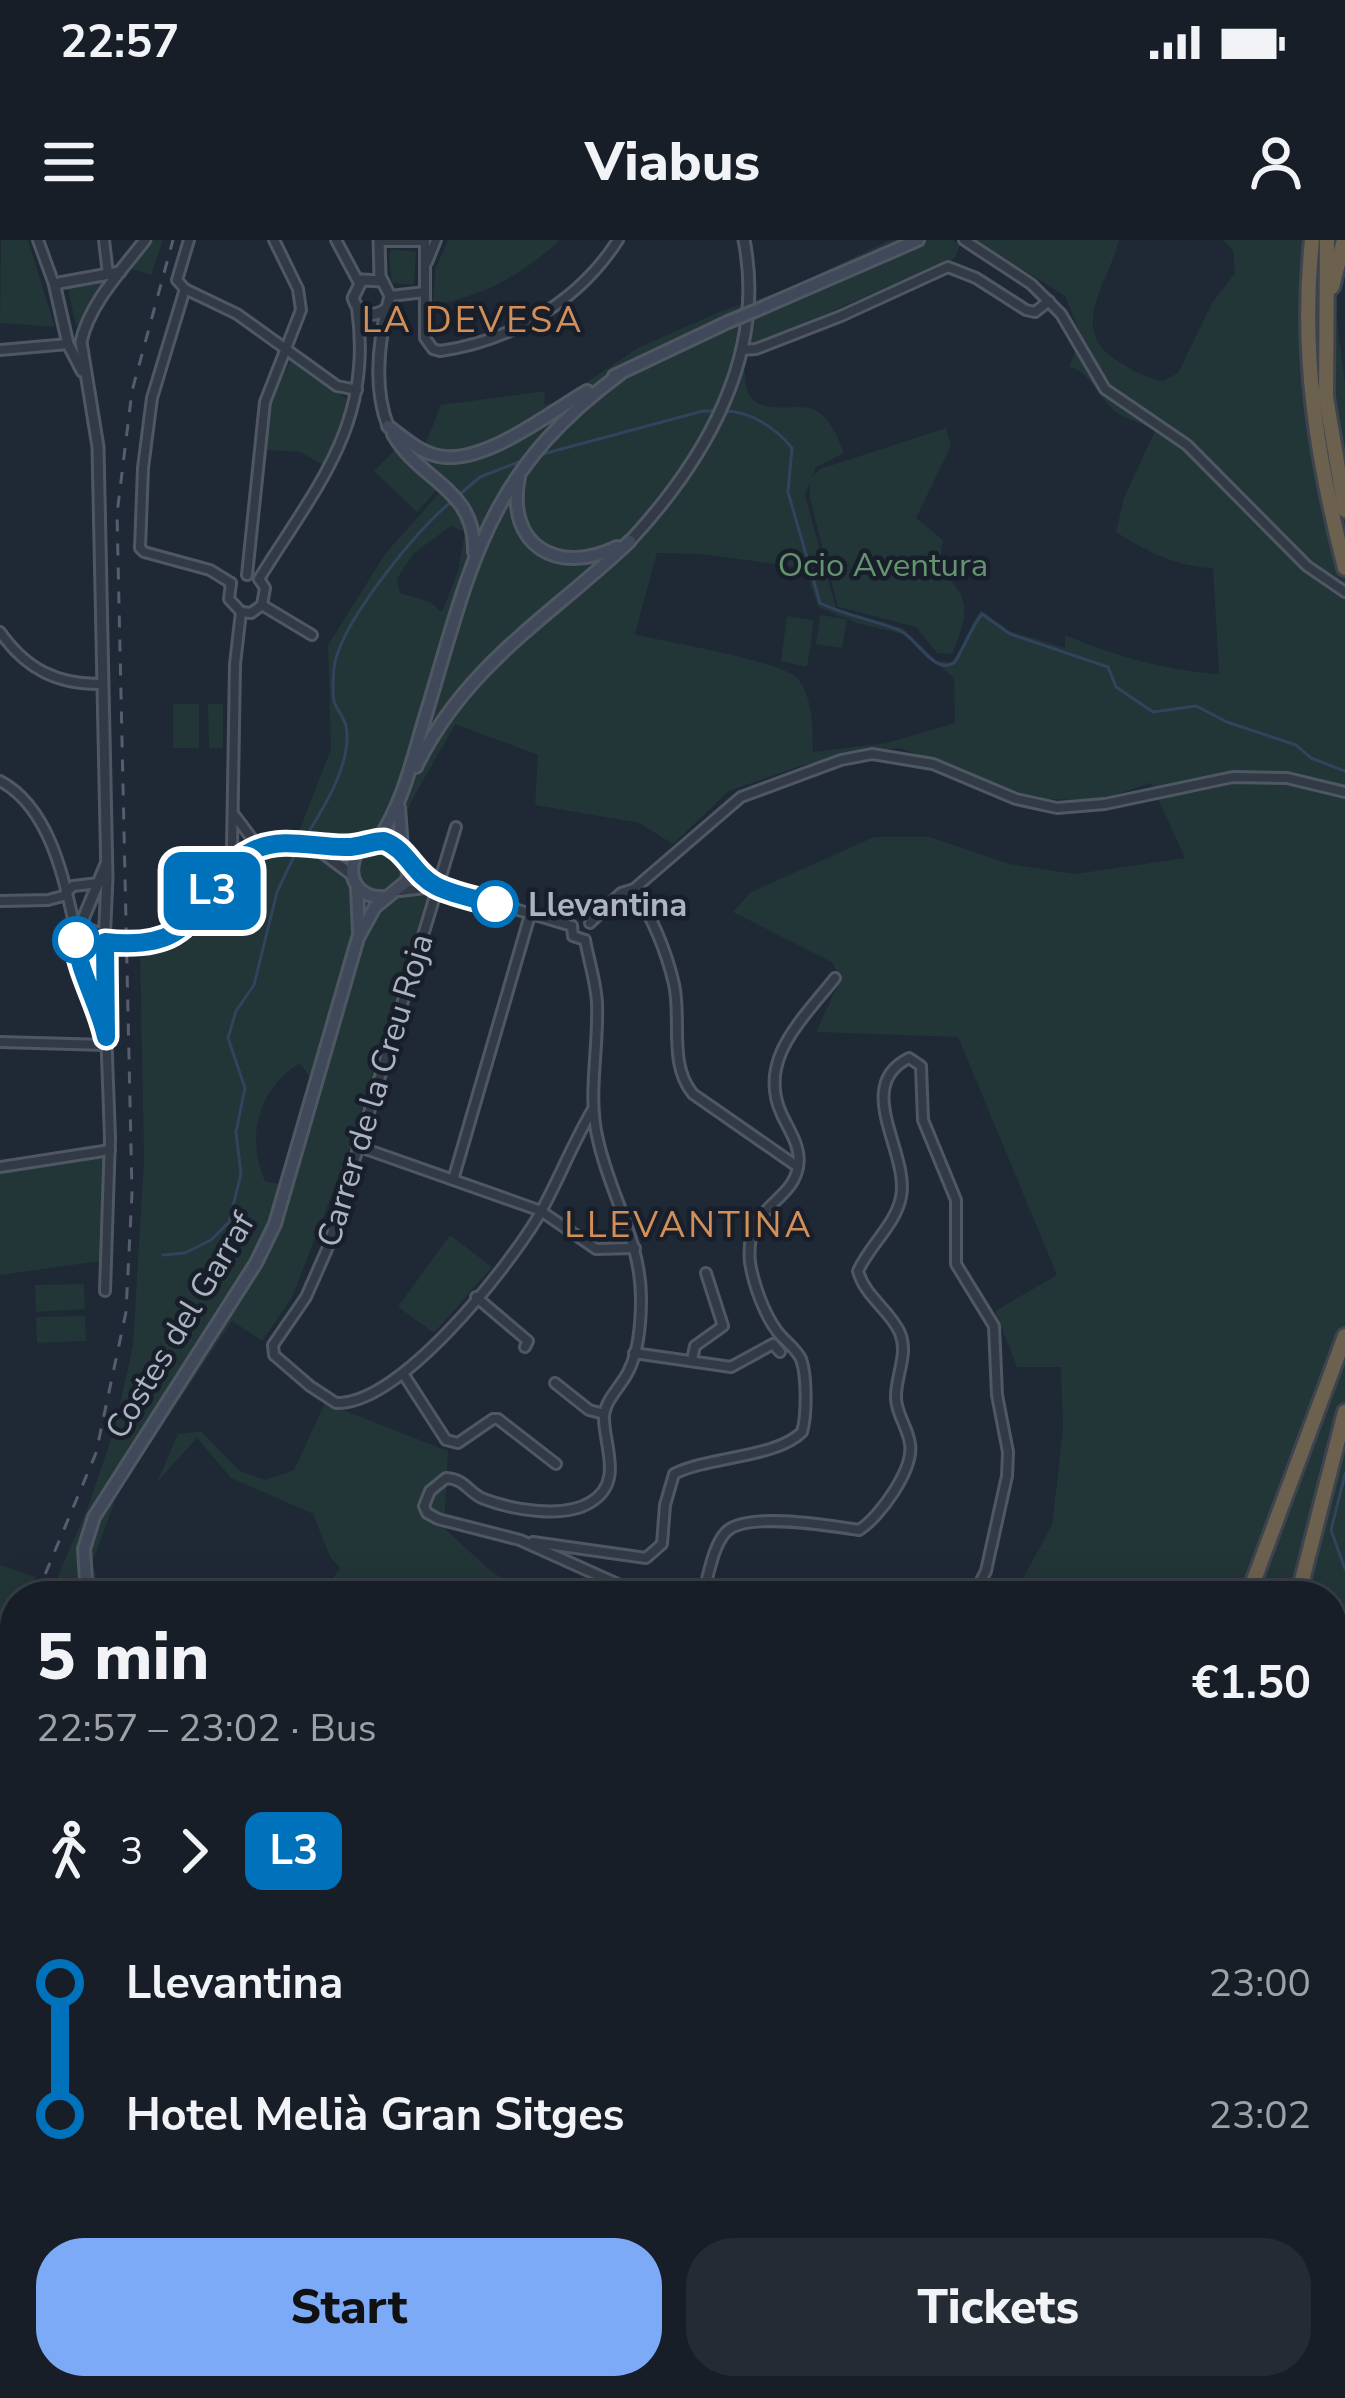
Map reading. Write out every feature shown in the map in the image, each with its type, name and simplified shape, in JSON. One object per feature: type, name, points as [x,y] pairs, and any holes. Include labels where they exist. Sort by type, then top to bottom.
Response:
[{"type":"highway","points":[[1303,240],[1302,348],[1322,475],[1345,568]]},
{"type":"highway","points":[[1310,378],[1312,240]]},
{"type":"highway","points":[[1328,240],[1326,397],[1345,510]]},
{"type":"highway","points":[[1324,333],[1344,240]]},
{"type":"highway","points":[[1254,1581],[1345,1336]]},
{"type":"highway","points":[[1302,1581],[1345,1412]]},
{"type":"main road","points":[[388,426],[421,450],[459,457],[507,438],[620,374],[728,322],[918,240]]},
{"type":"main road","points":[[357,888],[374,898],[386,897],[400,891],[407,881],[400,800],[473,561],[494,512],[537,446],[620,374]]},
{"type":"main road","points":[[388,426],[399,444],[456,499],[474,529],[473,561]]},
{"type":"main road","points":[[523,465],[516,510],[537,547],[572,561],[598,556],[631,541]]},
{"type":"main road","points":[[378,841],[436,728],[485,666],[631,541]]},
{"type":"main road","points":[[358,938],[353,858],[362,846],[378,841],[403,851]]},
{"type":"main road","points":[[358,938],[386,897]]},
{"type":"main road","name":"Costes del Garraf","points":[[86,1581],[84,1549],[94,1517],[256,1263],[275,1224],[358,938]]},
{"type":"street","points":[[38,240],[68,344],[86,378]]},
{"type":"street","points":[[104,240],[115,274]]},
{"type":"street","points":[[105,1292],[110,1150],[104,684],[98,447],[82,351],[84,329],[115,274],[146,240]]},
{"type":"street","points":[[189,240],[177,280],[185,289],[237,314],[338,386],[356,392]]},
{"type":"street","points":[[247,575],[265,402],[300,320],[298,289],[274,240]]},
{"type":"street","points":[[336,240],[359,283],[353,298],[381,334]]},
{"type":"street","points":[[390,296],[377,279],[379,240],[429,240],[425,338],[433,349],[448,350],[529,323],[582,283],[618,240]]},
{"type":"street","points":[[631,541],[668,501],[716,425],[728,395],[741,350],[748,281],[744,240]]},
{"type":"street","points":[[964,240],[1049,301],[1105,389],[1187,445],[1307,566],[1345,592]]},
{"type":"street","points":[[741,350],[757,349],[842,316],[948,267],[976,278],[1025,310],[1035,312],[1049,301]]},
{"type":"street","points":[[55,287],[115,274]]},
{"type":"street","points":[[359,283],[377,279]]},
{"type":"street","points":[[185,289],[152,398],[140,516],[143,552],[210,571],[231,583]]},
{"type":"street","points":[[390,296],[425,292]]},
{"type":"street","points":[[388,426],[380,400],[381,334],[390,296]]},
{"type":"street","points":[[366,312],[386,308]]},
{"type":"street","points":[[259,579],[340,451],[356,392],[366,312]]},
{"type":"street","points":[[65,326],[77,332],[84,329]]},
{"type":"street","points":[[0,350],[68,344]]},
{"type":"street","points":[[247,575],[259,579],[265,588],[262,605],[251,613],[241,612],[230,599],[231,583],[247,575]]},
{"type":"street","points":[[262,605],[312,635]]},
{"type":"street","points":[[235,862],[235,664],[241,612]]},
{"type":"street","points":[[0,632],[15,653],[40,673],[104,684]]},
{"type":"street","points":[[590,923],[741,797],[841,760],[872,754],[933,764],[1016,799],[1057,808],[1105,804],[1233,777],[1287,778],[1345,791]]},
{"type":"street","points":[[0,782],[27,802],[69,888],[73,920],[79,928],[119,944],[145,943],[179,932],[235,862],[259,848],[287,843],[362,846]]},
{"type":"street","points":[[235,815],[259,848]]},
{"type":"street","name":"Carrer de la Creu Roja","points":[[404,1375],[363,1399],[336,1403],[284,1364],[274,1354],[273,1345],[306,1297],[328,1247],[456,827]]},
{"type":"street","points":[[310,845],[351,874]]},
{"type":"street","points":[[106,864],[76,945],[106,1041]]},
{"type":"street","points":[[408,865],[437,886],[572,926]]},
{"type":"street","points":[[0,901],[48,900],[63,896],[69,888],[100,882]]},
{"type":"street","points":[[400,891],[437,886]]},
{"type":"street","points":[[634,889],[658,934],[675,988],[683,1082],[693,1094],[798,1168]]},
{"type":"street","points":[[453,1180],[530,915]]},
{"type":"street","points":[[572,926],[579,920],[590,923]]},
{"type":"street","points":[[585,940],[593,933],[590,923]]},
{"type":"street","points":[[572,926],[573,936],[585,940]]},
{"type":"street","points":[[585,940],[597,999],[593,1108],[598,1141],[635,1248],[641,1306],[628,1373],[604,1414],[610,1475],[600,1495],[576,1509],[525,1508],[483,1498],[462,1480],[446,1478],[424,1498],[428,1514],[438,1519],[520,1540],[611,1581]]},
{"type":"street","points":[[76,945],[86,950],[104,941]]},
{"type":"street","points":[[520,1540],[646,1558],[662,1544],[665,1505],[674,1474],[708,1460],[790,1443],[802,1432],[806,1404],[801,1359],[772,1325],[750,1261],[758,1218],[798,1168],[797,1148],[776,1101],[772,1077],[778,1054],[835,978]]},
{"type":"street","points":[[0,1042],[106,1041]]},
{"type":"street","points":[[707,1581],[718,1546],[730,1529],[744,1524],[816,1522],[859,1530],[872,1521],[907,1471],[911,1447],[896,1402],[902,1340],[866,1290],[858,1270],[901,1200],[901,1173],[882,1099],[904,1059],[919,1062],[923,1120],[956,1200],[956,1264],[994,1326],[1007,1476],[980,1581]]},
{"type":"street","points":[[556,1464],[493,1418],[458,1443],[446,1440],[404,1375],[476,1297],[541,1211],[593,1108]]},
{"type":"street","points":[[357,1146],[541,1211],[596,1249],[635,1248]]},
{"type":"street","points":[[0,1167],[110,1150]]},
{"type":"street","points":[[692,1360],[695,1346],[723,1326],[706,1273]]},
{"type":"street","points":[[476,1297],[528,1341],[525,1346]]},
{"type":"street","points":[[634,1354],[731,1366],[773,1344],[780,1352]]},
{"type":"street","points":[[554,1382],[589,1410],[604,1414]]},
{"type":"green space","points":[[1,240],[28,240],[55,327],[0,323]]},
{"type":"green space","points":[[153,240],[163,240],[151,275],[131,269]]},
{"type":"green space","points":[[448,240],[560,240],[501,282],[432,305],[436,267]]},
{"type":"green space","points":[[890,240],[953,240],[960,245],[955,258],[742,350],[751,397],[765,406],[816,410],[831,426],[844,453],[816,467],[805,495],[836,608],[903,628],[937,661],[951,662],[981,610],[1010,631],[1065,648],[1065,635],[1140,661],[1219,674],[1213,568],[1162,557],[1116,532],[1124,498],[1155,431],[1119,414],[1084,374],[1069,367],[1081,336],[1065,296],[976,240],[1119,240],[1095,305],[1095,335],[1118,361],[1163,381],[1178,373],[1212,303],[1235,273],[1233,250],[1223,240],[1338,240],[1337,322],[1345,383],[1345,1581],[1021,1581],[1052,1525],[1063,1430],[1061,1367],[1017,1367],[995,1311],[1057,1275],[958,1037],[816,1032],[840,980],[833,963],[733,912],[751,892],[874,837],[930,837],[1009,864],[1075,874],[1185,858],[1151,783],[1100,800],[1037,799],[900,748],[866,751],[804,765],[729,791],[673,844],[639,823],[535,805],[538,755],[455,724],[404,820],[404,838],[412,853],[437,875],[349,1150],[292,1298],[262,1341],[232,1321],[118,1493],[92,1563],[98,1581],[56,1581],[88,1507],[115,1427],[133,1345],[144,1160],[140,953],[185,944],[241,874],[265,857],[291,852],[331,749],[328,645],[385,554],[440,492],[420,457],[441,405],[545,391],[544,405],[558,401],[638,348],[719,312],[787,289]],"holes":[[[451,526],[465,532],[458,571],[442,612],[430,602],[400,593],[397,579],[413,554]],[[657,553],[805,568],[818,607],[902,634],[954,678],[955,723],[887,743],[813,752],[807,695],[788,672],[635,634]],[[300,1063],[311,1079],[278,1184],[265,1181],[257,1148],[260,1115],[274,1086]]]},
{"type":"green space","points":[[392,249],[416,252],[414,285],[392,283]]},
{"type":"green space","points":[[103,282],[79,325],[76,326],[67,285]]},
{"type":"green space","points":[[291,360],[347,399],[338,438],[325,466],[300,452],[266,450],[269,402]]},
{"type":"green space","name":"Ocio Aventura","points":[[946,428],[951,446],[916,518],[943,540],[939,566],[962,598],[964,617],[952,654],[937,653],[916,627],[838,607],[810,499],[810,479],[820,469]]},
{"type":"green space","points":[[395,450],[437,490],[417,512],[374,471]]},
{"type":"green space","points":[[820,615],[847,619],[842,648],[816,644]]},
{"type":"green space","points":[[787,616],[814,620],[807,667],[781,661]]},
{"type":"green space","points":[[173,704],[199,704],[199,748],[173,748]]},
{"type":"green space","points":[[208,704],[223,704],[223,748],[209,748]]},
{"type":"green space","points":[[104,1158],[101,1261],[0,1275],[0,1173]]},
{"type":"green space","points":[[450,1235],[492,1267],[434,1333],[398,1307]]},
{"type":"green space","points":[[84,1284],[85,1309],[36,1312],[35,1285]]},
{"type":"green space","points":[[85,1316],[86,1341],[37,1343],[36,1317]]},
{"type":"green space","points":[[325,1403],[448,1451],[444,1528],[506,1581],[331,1581],[340,1568],[330,1557],[313,1514],[231,1478],[197,1438],[157,1482],[178,1434],[201,1431],[240,1471],[265,1480],[294,1470]]},
{"type":"green space","points":[[0,1565],[36,1577],[34,1581],[0,1581]]},
{"type":"waterway","points":[[539,455],[716,411]]},
{"type":"waterway","points":[[725,411],[762,422],[792,448],[788,492],[820,603],[901,631],[933,660],[947,665],[954,663],[982,614],[1010,634],[1108,667],[1116,687],[1153,712],[1196,706],[1227,722],[1296,745],[1311,758],[1345,771]]},
{"type":"waterway","points":[[459,495],[480,477],[524,460]]},
{"type":"waterway","points":[[306,836],[335,784],[345,754],[346,726],[334,701],[333,684],[345,637],[387,572],[452,501]]},
{"type":"waterway","points":[[163,1255],[185,1253],[211,1240],[229,1222],[241,1174],[236,1132],[245,1088],[228,1038],[236,1011],[254,985],[277,892],[295,854]]},
{"type":"waterway","points":[[1345,1474],[1331,1530],[1345,1569]]},
{"type":"railway","points":[[42,1581],[96,1453],[126,1312],[132,1193],[117,514],[132,391],[173,240]]},
{"type":"bus line","name":"L3","points":[[76,940],[106,1037],[105,942],[154,942],[179,932],[235,862],[259,848],[287,843],[354,847],[384,841],[403,851],[408,865],[437,886],[495,904]]},
{"type":"place","name":"Llevantina","points":[[495,904]]},
{"type":"district","name":"LA DEVESA","points":[[473,319]]},
{"type":"district","name":"LLEVANTINA","points":[[689,1224]]}]
